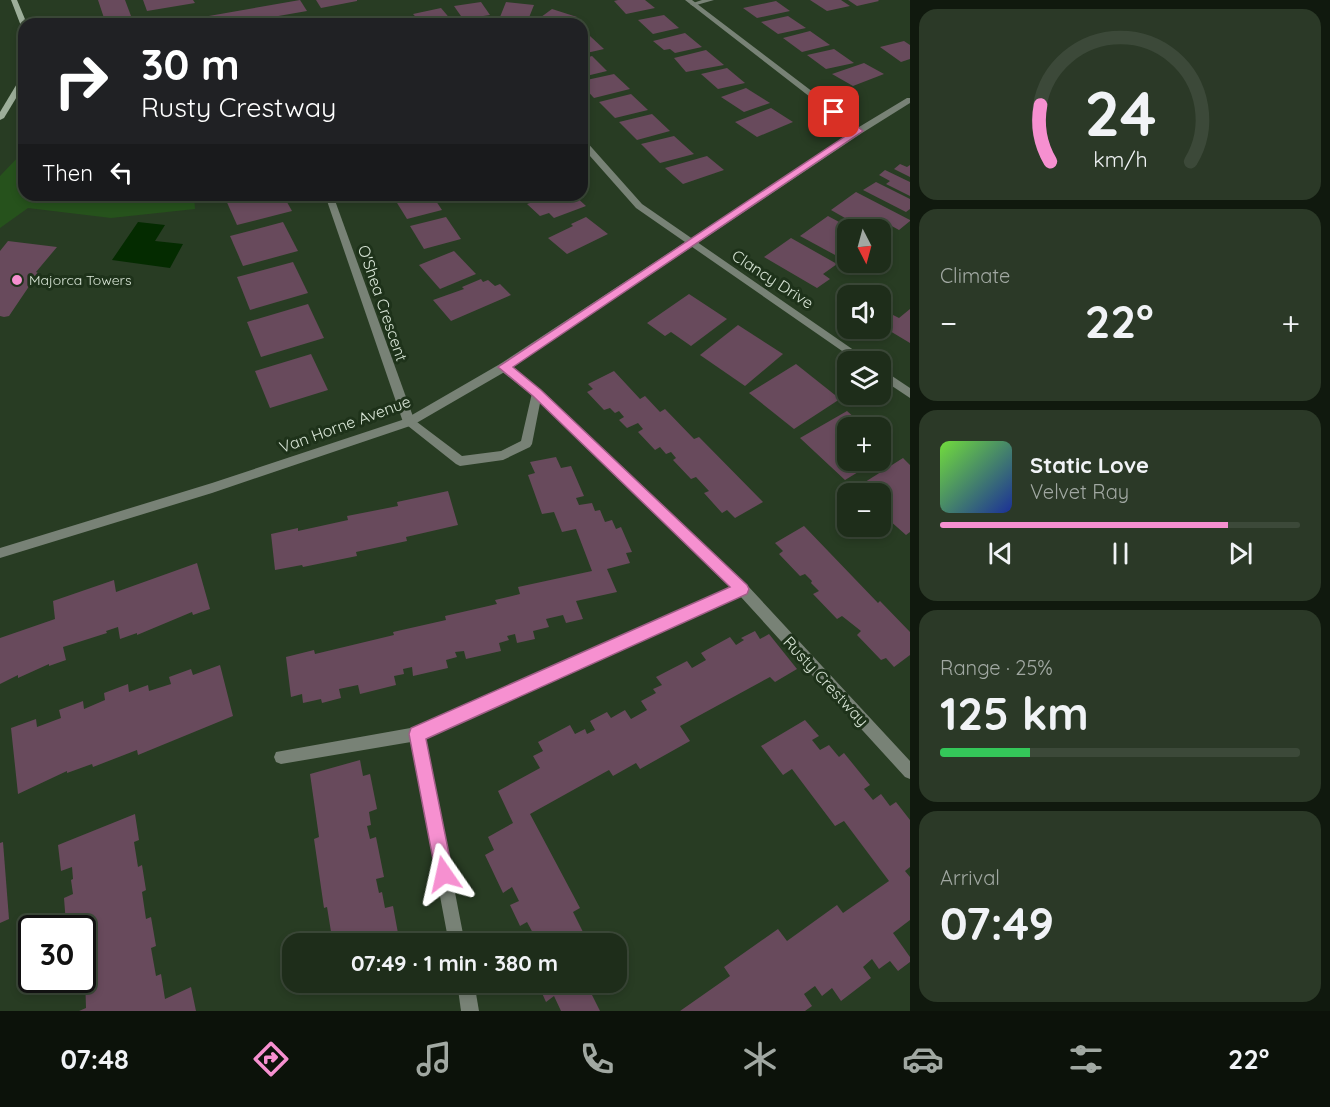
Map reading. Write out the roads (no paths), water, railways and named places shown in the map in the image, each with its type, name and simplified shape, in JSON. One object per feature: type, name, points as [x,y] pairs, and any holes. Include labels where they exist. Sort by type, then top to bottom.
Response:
[{"type":"main road","points":[[14,0],[21,18]]},
{"type":"main road","points":[[0,118],[18,89]]},
{"type":"street","points":[[691,2],[711,0]]},
{"type":"street","points":[[691,2],[859,131]]},
{"type":"street","name":"Van Horne Avenue","points":[[0,553],[212,488],[409,422],[504,367],[859,131],[910,100]]},
{"type":"street","points":[[588,149],[639,206],[692,244]]},
{"type":"street","name":"O'Shea Crescent","points":[[331,201],[409,422]]},
{"type":"street","name":"Clancy Drive","points":[[692,244],[851,351]]},
{"type":"street","name":"Rusty Crestway","points":[[504,367],[537,393],[742,589],[910,772]]},
{"type":"street","points":[[891,380],[910,394]]},
{"type":"street","points":[[409,422],[460,461],[503,455],[526,444],[537,393]]},
{"type":"street","points":[[281,757],[417,734],[742,589]]},
{"type":"street","points":[[417,734],[455,933]]},
{"type":"street","points":[[467,993],[470,1011]]},
{"type":"place","name":"Majorca Towers","points":[[17,280]]}]
